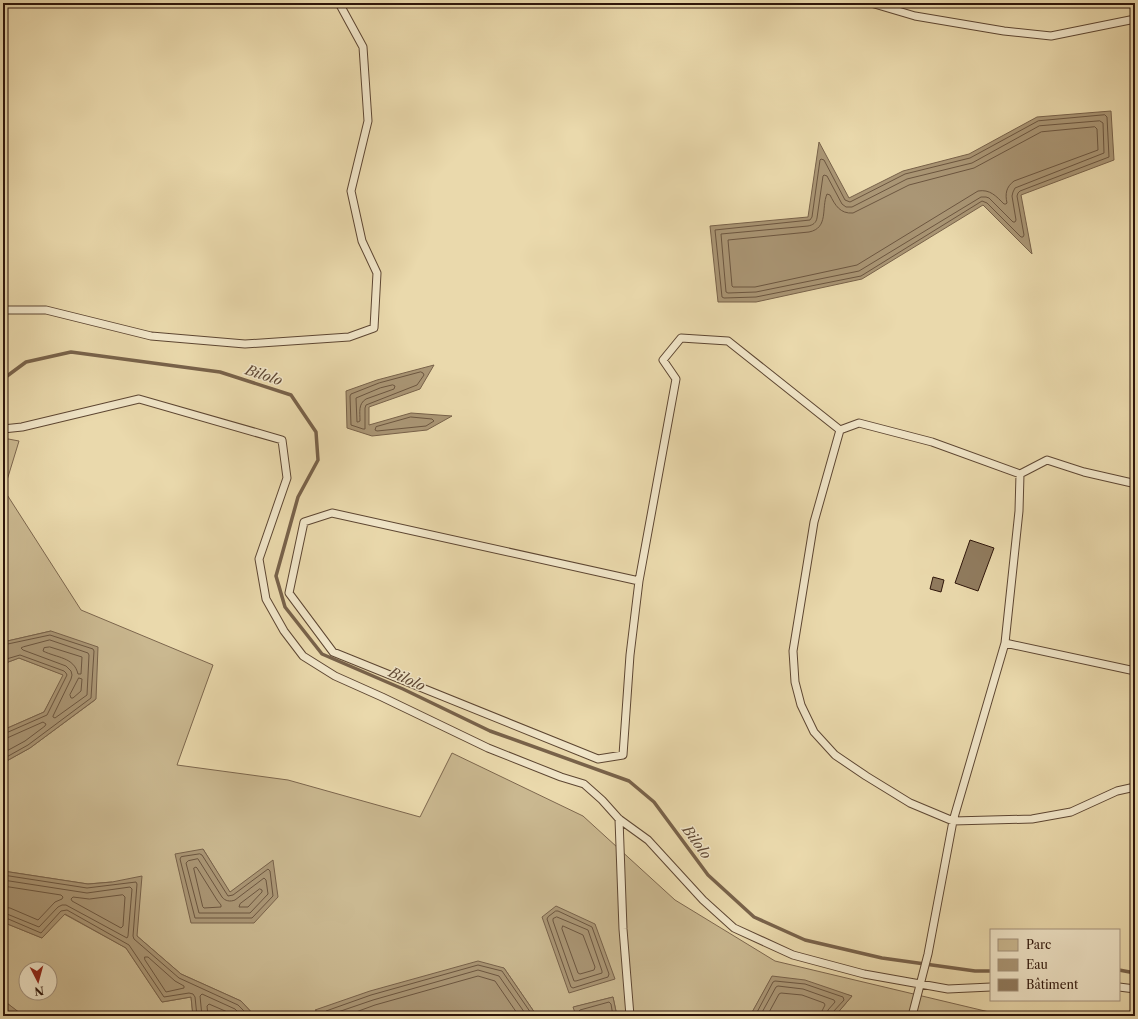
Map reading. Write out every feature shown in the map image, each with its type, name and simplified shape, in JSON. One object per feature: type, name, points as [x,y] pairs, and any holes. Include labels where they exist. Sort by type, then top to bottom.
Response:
[{"type":"lane","points":[[3,310],[46,310],[151,336],[245,344],[349,337],[374,328],[376,273],[362,241],[351,191],[368,121],[363,47],[339,3]]},
{"type":"lane","points":[[871,3],[915,16],[1004,31],[1051,36],[1135,19]]},
{"type":"lane","points":[[639,581],[332,514],[304,522],[289,592],[333,652],[598,759],[623,755],[630,656],[639,581],[676,379],[663,360],[681,338],[728,341],[840,430]]},
{"type":"lane","points":[[3,429],[22,427],[139,399],[282,440],[287,478],[259,559],[266,599],[284,631],[303,656],[335,676],[488,748],[561,777],[584,784],[602,800],[619,819],[648,840],[703,900],[734,928],[793,955],[864,974],[948,989],[990,987]]},
{"type":"lane","points":[[840,430],[859,423],[932,442],[1020,474],[1047,460],[1084,472],[1132,484],[1135,483]]},
{"type":"lane","points":[[840,430],[814,522],[794,650],[795,682],[801,705],[814,732],[835,755],[910,804],[953,821],[1032,819],[1071,812],[1117,791],[1135,787]]},
{"type":"lane","points":[[912,1016],[928,954],[953,821],[1005,643],[1019,511],[1020,474]]},
{"type":"lane","points":[[1005,643],[1135,671]]},
{"type":"lane","points":[[619,819],[623,930],[630,1016]]},
{"type":"lane","points":[[1120,987],[1135,989]]},
{"type":"green space","points":[[3,438],[19,441],[4,490],[81,610],[213,665],[177,765],[288,780],[420,817],[452,753],[583,816],[675,900],[775,961],[1006,1016],[835,1016],[852,996],[772,977],[750,1016],[617,1016],[613,997],[574,1007],[576,1016],[537,1016],[504,968],[316,1010],[324,1016],[255,1016],[241,1001],[181,974],[137,936],[112,882],[88,884],[3,871],[3,763],[30,748],[95,700],[51,631],[3,642]],"holes":[[[203,849],[230,893],[191,922]]]},
{"type":"green space","points":[[19,658],[64,675],[44,712],[3,730],[3,664]]},
{"type":"green space","points":[[64,914],[126,948],[162,1002],[191,997],[193,1016],[23,1016],[3,1000],[3,916],[5,923],[42,938]]},
{"type":"water","points":[[1111,111],[1114,160],[1021,195],[1032,254],[983,205],[862,279],[756,302],[718,302],[710,226],[808,217],[819,142],[849,198],[903,171],[969,154],[1037,117]]},
{"type":"water","points":[[434,365],[420,389],[369,407],[369,425],[411,413],[452,416],[427,430],[372,436],[347,428],[346,391],[377,380]]},
{"type":"water","points":[[51,631],[98,647],[96,699],[30,748],[3,763],[3,730],[44,712],[63,675],[19,658],[3,664],[3,642]]},
{"type":"water","points":[[203,849],[230,892],[273,860],[278,897],[254,923],[191,923],[175,854]]},
{"type":"water","points":[[3,871],[88,884],[112,882],[142,876],[137,936],[181,974],[241,1001],[255,1016],[193,1016],[191,997],[162,1002],[126,948],[65,914],[42,938],[5,923],[3,916]]},
{"type":"water","points":[[556,906],[595,924],[615,979],[569,993],[542,917]]},
{"type":"water","points":[[478,961],[504,968],[537,1016],[324,1016],[315,1010],[370,991]]},
{"type":"water","points":[[772,976],[805,980],[852,996],[835,1016],[750,1016]]},
{"type":"water","points":[[613,997],[617,1016],[576,1016],[573,1007]]},
{"type":"water","points":[[3,1000],[20,1013],[23,1016],[3,1016]]},
{"type":"building","points":[[970,540],[994,548],[978,591],[955,583]]},
{"type":"building","points":[[933,577],[944,580],[941,592],[930,589]]},
{"type":"waterway","name":"Bilolo","points":[[3,379],[26,362],[71,352],[220,372],[291,395],[316,432],[318,460],[298,497],[276,576],[285,607],[322,654],[403,689],[490,731],[629,781],[654,802],[708,875],[754,917],[805,940],[882,958],[975,971],[990,971]]},
{"type":"waterway","name":"Bilolo","points":[[1120,970],[1135,973]]}]
